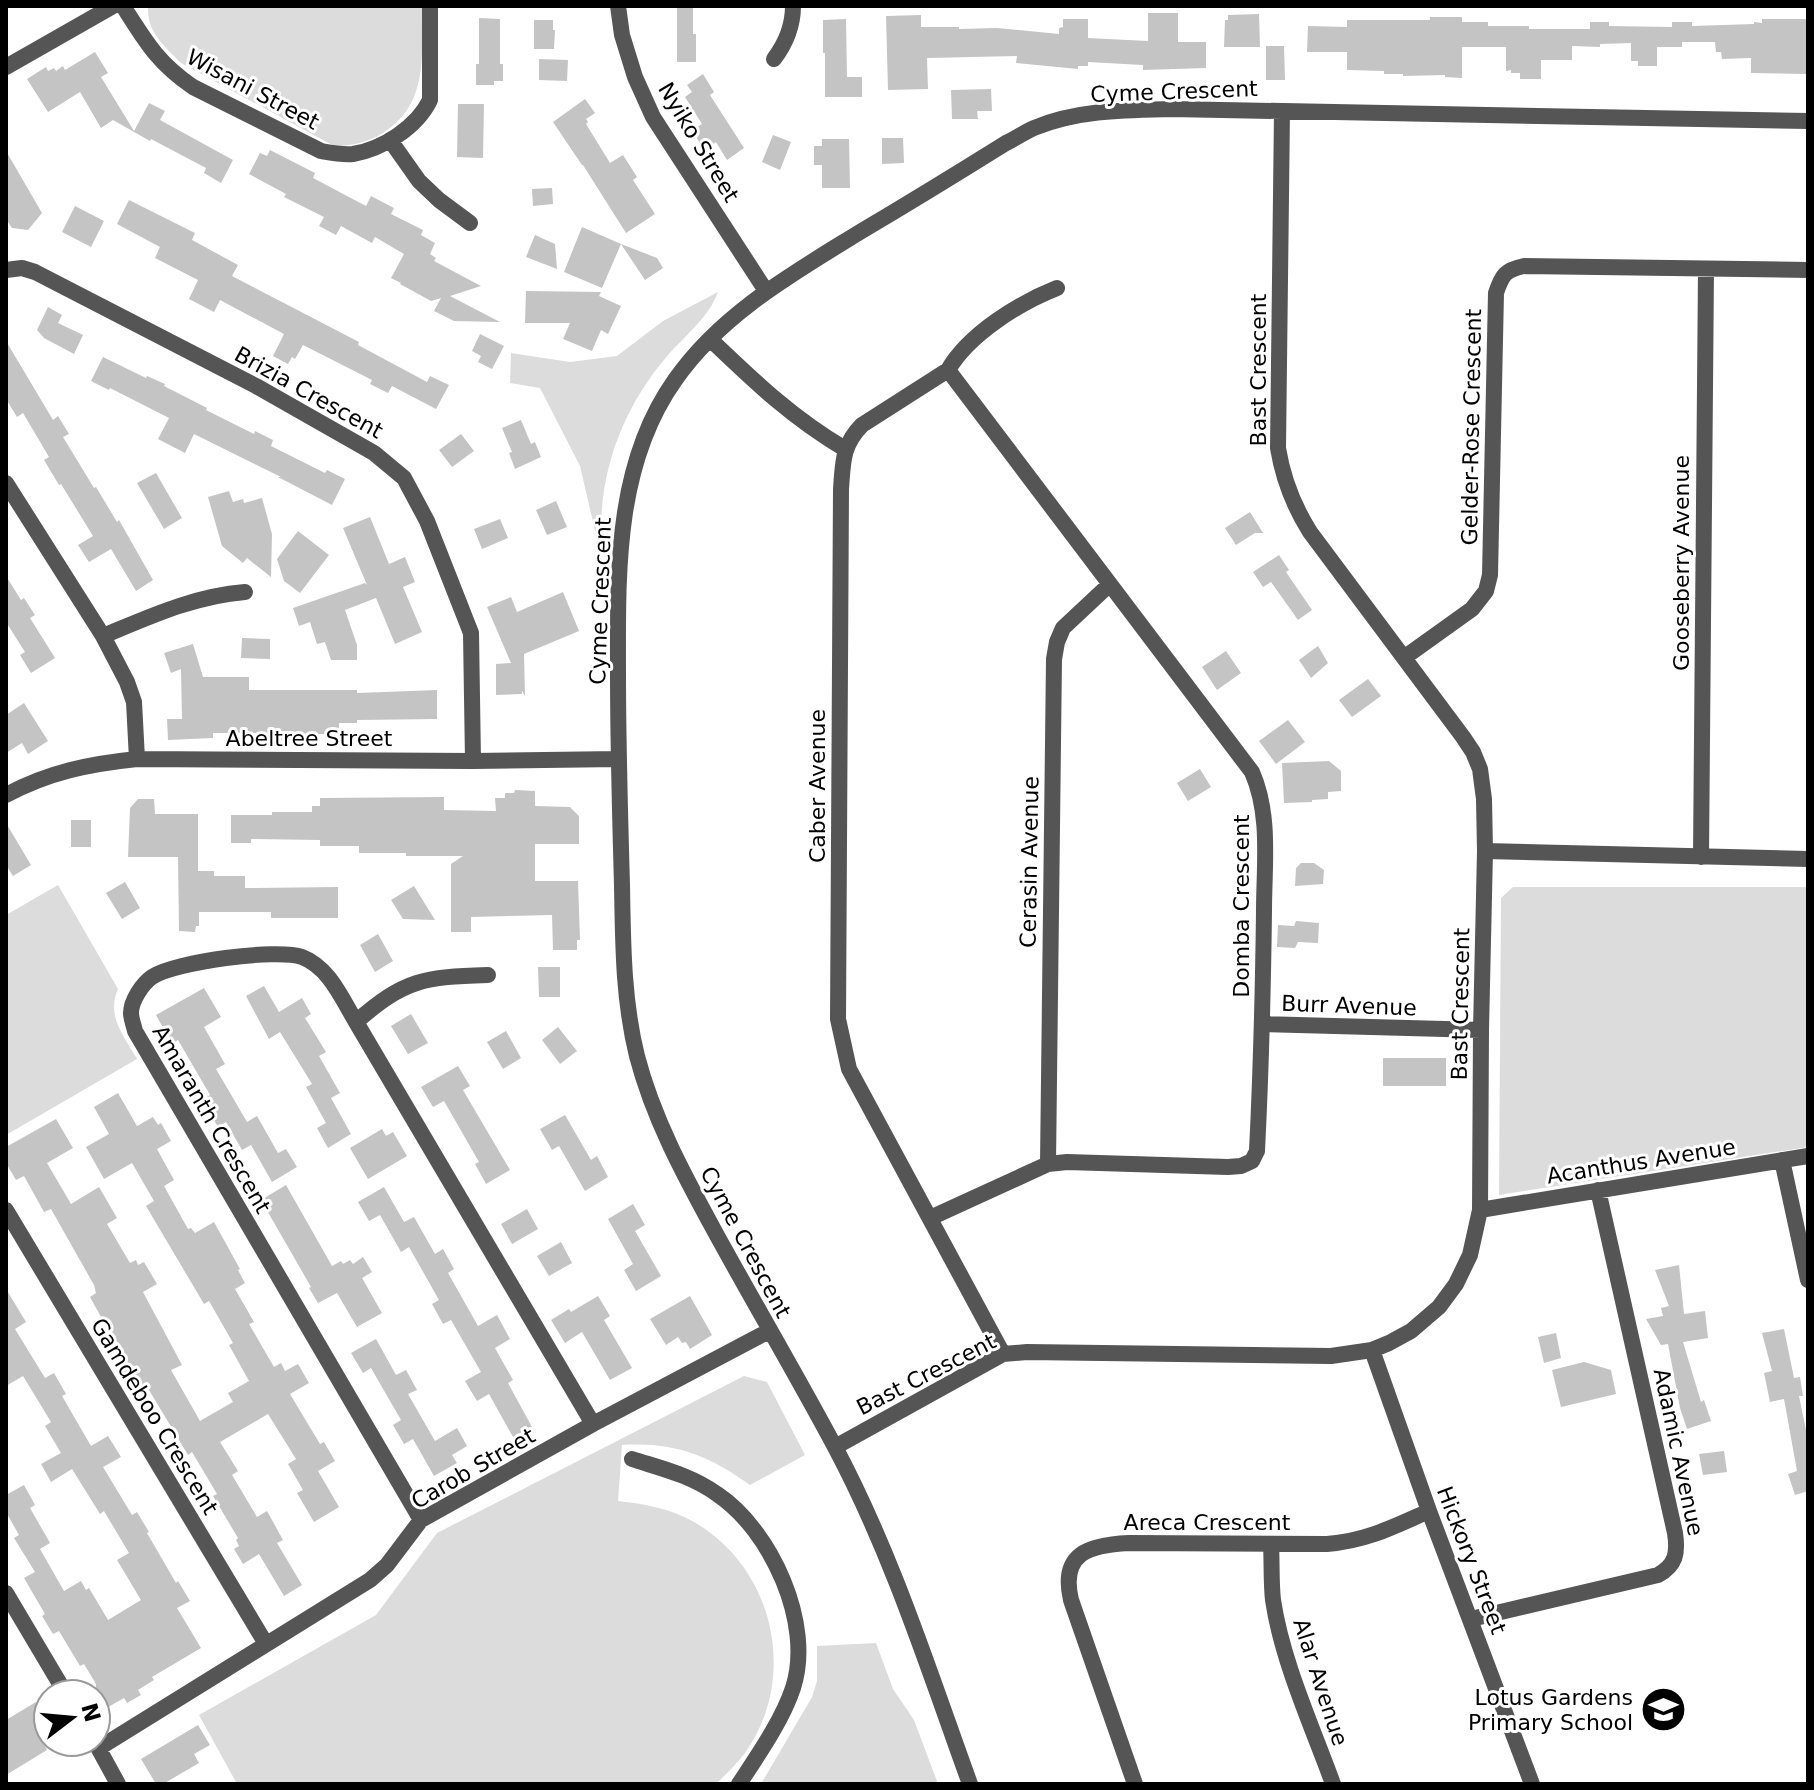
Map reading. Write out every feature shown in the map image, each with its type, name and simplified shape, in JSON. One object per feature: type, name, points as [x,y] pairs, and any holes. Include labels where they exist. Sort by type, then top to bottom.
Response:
[{"type":"street","points":[[6,67],[113,6]]},
{"type":"street","name":"Wisani Street","points":[[123,6],[162,62],[193,87],[321,151],[337,154],[353,154],[390,140],[423,114],[430,100],[430,6]]},
{"type":"street","name":"Nyiko Street","points":[[618,6],[622,35],[635,77],[653,117],[766,291]]},
{"type":"street","points":[[774,59],[783,47],[793,6]]},
{"type":"street","name":"Cyme Crescent","points":[[970,1784],[875,1532],[835,1447],[700,1205],[648,1095],[638,1061],[630,1026],[624,961],[618,759],[619,571],[623,514],[637,458],[652,421],[674,381],[710,339],[766,291],[1006,143],[1035,128],[1066,118],[1113,111],[1282,111],[1808,121]]},
{"type":"street","name":"Bast Crescent","points":[[835,1447],[1003,1354],[1331,1356],[1372,1350],[1411,1331],[1439,1307],[1456,1284],[1470,1255],[1480,1210],[1485,851],[1480,769],[1473,752],[1405,657],[1310,532],[1294,505],[1282,472],[1278,448],[1282,111]]},
{"type":"street","points":[[390,140],[419,181],[470,223]]},
{"type":"street","name":"Gelder-Rose Crescent","points":[[1405,657],[1472,609],[1486,591],[1490,575],[1496,293],[1500,279],[1510,269],[1524,266],[1808,270]]},
{"type":"street","name":"Brizia Crescent","points":[[6,270],[22,268],[35,272],[256,386],[374,453],[404,478],[427,521],[471,633],[473,761]]},
{"type":"street","name":"Gooseberry Avenue","points":[[1701,857],[1706,269]]},
{"type":"street","points":[[710,339],[768,395],[845,449],[862,425],[948,370],[956,356],[972,340],[1025,302],[1057,288]]},
{"type":"street","name":"Domba Crescent","points":[[930,1218],[1048,1164],[1228,1167],[1252,1161],[1257,1151],[1263,1024],[1265,824],[1259,787],[1252,772],[948,370]]},
{"type":"street","name":"Caber Avenue","points":[[845,449],[841,505],[838,1019],[849,1069],[1003,1354]]},
{"type":"street","points":[[6,483],[103,636],[127,682],[134,702],[137,759]]},
{"type":"street","name":"Cerasin Avenue","points":[[1048,1164],[1054,659],[1063,628],[1110,584]]},
{"type":"street","points":[[103,636],[201,598],[245,592]]},
{"type":"street","name":"Abeltree Street","points":[[6,795],[87,765],[137,759],[618,759]]},
{"type":"street","points":[[1485,851],[1808,859]]},
{"type":"street","name":"Amaranth Crescent","points":[[421,1520],[135,1031],[130,1012],[136,995],[152,977],[190,964],[271,954],[301,957],[324,971],[593,1424]]},
{"type":"street","points":[[356,1022],[384,998],[408,985],[437,978],[488,975]]},
{"type":"street","name":"Burr Avenue","points":[[1263,1024],[1481,1030]]},
{"type":"street","name":"Acanthus Avenue","points":[[1480,1210],[1808,1156]]},
{"type":"street","points":[[1782,1160],[1808,1280]]},
{"type":"street","name":"Adamic Avenue","points":[[1471,1619],[1658,1575],[1668,1570],[1675,1560],[1675,1533],[1598,1190]]},
{"type":"street","name":"Gamdeboo Crescent","points":[[6,1210],[266,1644]]},
{"type":"street","name":"Carob Street","points":[[112,1736],[370,1580],[387,1565],[421,1520],[769,1331]]},
{"type":"street","name":"Hickory Street","points":[[1372,1350],[1532,1784]]},
{"type":"street","points":[[632,1459],[688,1476],[720,1495],[758,1535],[783,1578],[791,1600],[796,1624],[798,1665],[793,1687],[786,1706],[739,1784]]},
{"type":"street","name":"Areca Crescent","points":[[1135,1784],[1071,1600],[1068,1584],[1070,1567],[1080,1556],[1092,1548],[1108,1544],[1349,1543],[1429,1511]]},
{"type":"street","name":"Alar Avenue","points":[[1271,1544],[1273,1596],[1279,1632],[1333,1784]]},
{"type":"street","points":[[6,1593],[56,1678]]},
{"type":"street","points":[[104,1758],[118,1784]]},
{"type":"shaded area","points":[[148,6],[422,6],[422,60],[416,93],[398,121],[383,133],[360,143],[334,146],[181,63],[153,31]]},
{"type":"shaded area","points":[[718,292],[703,318],[653,374],[628,415],[611,459],[605,483],[601,531],[596,535],[580,466],[540,388],[510,383],[511,353],[570,362],[617,356],[663,321]]},
{"type":"shaded area","points":[[58,885],[118,989],[115,1017],[137,1059],[6,1135],[6,915]]},
{"type":"shaded area","points":[[1513,887],[1808,887],[1808,1147],[1499,1195],[1501,898]]},
{"type":"shaded area","points":[[744,1376],[767,1382],[805,1455],[750,1485],[705,1458],[675,1448],[622,1445],[618,1501],[666,1510],[694,1522],[721,1542],[743,1567],[760,1595],[770,1626],[774,1659],[771,1691],[762,1723],[745,1753],[716,1784],[237,1784],[199,1715],[376,1615],[437,1533]]},
{"type":"shaded area","points":[[876,1643],[893,1689],[914,1720],[938,1784],[761,1784],[812,1697],[817,1681],[817,1646]]},
{"type":"building","points":[[677,6],[693,6],[696,62],[677,62]]},
{"type":"building","points":[[1148,13],[1178,13],[1178,42],[1206,42],[1206,68],[1143,70],[1143,65],[1088,62],[1088,66],[1078,66],[1078,69],[1016,63],[1017,56],[927,58],[928,89],[888,90],[886,16],[921,15],[921,27],[997,28],[1059,34],[1063,19],[1088,19],[1088,38],[1148,41]]},
{"type":"building","points":[[1259,14],[1260,47],[1224,47],[1228,15]]},
{"type":"building","points":[[1430,17],[1462,17],[1462,22],[1488,22],[1488,26],[1529,26],[1529,29],[1590,29],[1590,22],[1609,22],[1609,26],[1672,27],[1672,22],[1692,22],[1692,26],[1754,24],[1762,23],[1762,19],[1808,19],[1808,74],[1751,73],[1751,58],[1722,59],[1721,52],[1716,52],[1715,42],[1682,42],[1682,47],[1657,47],[1657,66],[1638,66],[1638,61],[1631,61],[1631,43],[1600,44],[1600,47],[1572,46],[1572,60],[1541,60],[1541,79],[1520,79],[1520,73],[1506,71],[1506,47],[1462,47],[1462,78],[1347,70],[1347,52],[1307,52],[1308,26],[1347,27],[1347,20],[1430,20]]},
{"type":"building","points":[[479,18],[500,19],[503,81],[494,81],[494,85],[476,85]]},
{"type":"building","points":[[846,19],[847,77],[862,77],[862,97],[825,97],[823,20]]},
{"type":"building","points":[[534,20],[553,20],[554,49],[534,49]]},
{"type":"building","points":[[1266,46],[1284,46],[1285,80],[1266,80]]},
{"type":"building","points":[[95,52],[108,73],[101,77],[134,131],[149,103],[165,111],[160,120],[233,160],[221,183],[204,173],[206,168],[150,141],[113,120],[101,128],[80,92],[48,112],[27,79],[46,67],[48,71],[54,68],[56,71],[63,66],[65,70]]},
{"type":"building","points":[[539,59],[568,60],[567,81],[539,80]]},
{"type":"building","points":[[703,74],[714,92],[710,95],[744,148],[727,160],[716,142],[704,150],[692,130],[702,124],[685,97],[692,92],[687,85]]},
{"type":"building","points":[[991,89],[992,111],[977,111],[978,119],[952,119],[951,90]]},
{"type":"building","points":[[585,99],[595,113],[586,119],[586,124],[610,163],[623,155],[637,177],[633,180],[655,214],[626,233],[553,122]]},
{"type":"building","points":[[458,104],[484,104],[483,158],[457,157]]},
{"type":"building","points":[[773,135],[791,142],[780,170],[762,162]]},
{"type":"building","points":[[882,138],[903,138],[904,163],[882,164]]},
{"type":"building","points":[[822,139],[849,139],[850,188],[822,188],[822,165],[814,165],[814,146],[822,146]]},
{"type":"building","points":[[270,150],[315,173],[313,178],[366,206],[371,196],[394,208],[391,214],[423,230],[421,235],[435,243],[430,254],[436,258],[434,261],[481,286],[450,296],[500,322],[454,321],[434,311],[441,298],[431,301],[391,278],[404,254],[375,237],[372,243],[341,226],[336,235],[319,226],[324,217],[284,197],[286,194],[249,174],[260,153],[267,156]]},
{"type":"building","points":[[6,151],[42,213],[28,230],[12,228],[6,219]]},
{"type":"building","points":[[552,188],[553,204],[533,206],[532,189]]},
{"type":"building","points":[[129,200],[195,233],[192,240],[238,265],[232,276],[359,342],[358,345],[427,382],[430,376],[449,385],[436,409],[392,386],[388,393],[370,384],[372,380],[303,345],[288,364],[273,356],[284,334],[220,300],[214,312],[189,299],[198,280],[155,258],[160,247],[117,224]]},
{"type":"building","points":[[75,206],[104,221],[91,247],[62,232]]},
{"type":"building","points":[[582,227],[621,244],[602,288],[564,272]]},
{"type":"building","points":[[535,235],[555,244],[557,269],[526,257]]},
{"type":"building","points":[[621,244],[657,258],[663,268],[645,280]]},
{"type":"building","points":[[526,291],[601,292],[599,296],[621,306],[608,334],[601,330],[592,351],[563,339],[570,323],[525,323]]},
{"type":"building","points":[[48,307],[62,315],[58,323],[83,335],[74,354],[44,338],[37,330]]},
{"type":"building","points":[[480,334],[504,346],[492,369],[478,362],[481,356],[472,351]]},
{"type":"building","points":[[6,341],[53,420],[58,416],[69,434],[63,437],[117,522],[119,520],[153,580],[136,591],[111,549],[89,562],[78,545],[93,536],[44,460],[49,457],[23,413],[17,417],[6,399]]},
{"type":"building","points":[[103,357],[165,384],[206,410],[254,434],[255,431],[273,440],[271,446],[325,473],[327,470],[345,479],[332,505],[194,434],[185,453],[158,439],[169,418],[91,381]]},
{"type":"building","points":[[521,420],[531,444],[535,442],[541,457],[515,469],[502,428]]},
{"type":"building","points":[[461,434],[474,451],[452,467],[439,450]]},
{"type":"building","points":[[156,473],[182,518],[164,529],[137,483]]},
{"type":"building","points":[[229,491],[233,502],[243,499],[244,503],[262,498],[272,534],[271,577],[247,558],[243,563],[222,546],[208,497]]},
{"type":"building","points":[[556,501],[567,527],[547,535],[536,510]]},
{"type":"building","points":[[1250,512],[1263,533],[1255,533],[1236,545],[1225,528]]},
{"type":"building","points":[[370,517],[389,564],[405,557],[415,582],[403,587],[422,632],[395,644],[376,598],[345,610],[357,645],[357,660],[331,660],[325,642],[317,644],[310,622],[299,626],[293,608],[365,583],[367,585],[343,528]]},
{"type":"building","points":[[500,519],[508,538],[482,549],[474,529]]},
{"type":"building","points":[[298,531],[329,555],[300,593],[284,581],[277,559]]},
{"type":"building","points":[[1279,555],[1289,570],[1286,572],[1312,610],[1298,620],[1271,582],[1263,587],[1253,572]]},
{"type":"building","points":[[6,576],[35,615],[30,618],[55,658],[31,673],[20,655],[25,652],[6,622]]},
{"type":"building","points":[[563,592],[579,631],[524,654],[525,696],[522,691],[522,694],[496,695],[496,664],[511,663],[487,607],[511,597],[517,612]]},
{"type":"building","points":[[242,638],[270,639],[270,659],[241,658]]},
{"type":"building","points":[[193,644],[203,677],[249,677],[249,690],[357,690],[357,693],[437,690],[437,719],[357,720],[357,723],[339,723],[339,734],[296,734],[296,740],[271,740],[271,733],[213,733],[213,738],[168,740],[167,719],[182,719],[181,669],[171,673],[164,653]]},
{"type":"building","points":[[1318,646],[1328,663],[1311,678],[1299,660]]},
{"type":"building","points":[[1226,651],[1241,673],[1217,690],[1202,667]]},
{"type":"building","points":[[1368,679],[1381,696],[1352,717],[1339,700]]},
{"type":"building","points":[[24,703],[48,741],[28,754],[22,743],[6,753],[6,715]]},
{"type":"building","points":[[1288,720],[1305,742],[1276,764],[1259,741]]},
{"type":"building","points":[[1329,761],[1341,771],[1341,791],[1328,792],[1328,799],[1284,803],[1282,763]]},
{"type":"building","points":[[1200,769],[1211,787],[1188,801],[1177,783]]},
{"type":"building","points":[[515,790],[535,791],[535,806],[570,807],[579,816],[579,844],[535,844],[535,881],[578,881],[580,940],[577,940],[577,950],[553,950],[552,915],[471,917],[471,932],[451,932],[451,864],[463,856],[359,853],[359,846],[320,846],[320,840],[251,839],[251,843],[231,843],[231,815],[312,812],[312,806],[320,806],[320,798],[444,797],[444,810],[496,811],[495,798],[505,798],[505,793],[514,793]]},
{"type":"building","points":[[138,799],[154,799],[155,814],[198,814],[198,871],[214,871],[214,876],[245,876],[245,888],[338,887],[338,918],[271,918],[271,912],[199,912],[199,926],[196,926],[195,932],[179,931],[178,857],[128,857],[130,808]]},
{"type":"building","points":[[71,820],[91,820],[91,847],[71,847]]},
{"type":"building","points":[[6,823],[31,865],[13,876],[6,865]]},
{"type":"building","points":[[1301,863],[1314,863],[1324,870],[1323,884],[1295,886],[1296,868]]},
{"type":"building","points":[[125,882],[140,908],[122,919],[106,893]]},
{"type":"building","points":[[414,886],[435,920],[403,919],[391,900]]},
{"type":"building","points":[[1296,921],[1319,923],[1318,943],[1298,942],[1295,948],[1277,947],[1278,925],[1294,926]]},
{"type":"building","points":[[378,934],[393,961],[375,972],[360,945]]},
{"type":"building","points":[[538,967],[560,967],[560,997],[539,997]]},
{"type":"building","points":[[264,986],[279,1012],[302,998],[311,1014],[305,1018],[326,1052],[319,1056],[340,1093],[331,1098],[351,1134],[328,1148],[317,1128],[326,1123],[306,1087],[312,1084],[280,1032],[269,1039],[246,996]]},
{"type":"building","points":[[204,988],[221,1017],[204,1027],[225,1064],[216,1069],[247,1122],[257,1116],[278,1153],[286,1149],[297,1167],[272,1182],[251,1145],[242,1150],[226,1122],[218,1127],[202,1100],[210,1095],[178,1040],[172,1044],[156,1015]]},
{"type":"building","points":[[411,1014],[428,1043],[408,1054],[391,1026]]},
{"type":"building","points":[[558,1027],[577,1051],[560,1064],[542,1040]]},
{"type":"building","points":[[506,1031],[521,1058],[503,1069],[487,1042]]},
{"type":"building","points":[[1383,1058],[1446,1058],[1446,1086],[1383,1086]]},
{"type":"building","points":[[458,1066],[470,1086],[463,1090],[510,1170],[486,1184],[475,1164],[479,1162],[444,1101],[433,1107],[421,1087]]},
{"type":"building","points":[[118,1093],[137,1126],[153,1117],[158,1125],[161,1123],[171,1141],[157,1149],[174,1180],[164,1186],[188,1229],[195,1233],[214,1222],[245,1283],[235,1289],[254,1322],[249,1324],[274,1367],[281,1363],[285,1371],[298,1364],[309,1383],[290,1394],[320,1444],[324,1442],[335,1461],[318,1471],[339,1507],[314,1522],[297,1493],[303,1490],[288,1464],[296,1459],[268,1414],[220,1442],[238,1471],[232,1475],[257,1517],[267,1511],[283,1540],[277,1543],[302,1585],[284,1596],[259,1554],[243,1564],[234,1549],[239,1546],[238,1538],[192,1452],[188,1455],[146,1385],[134,1391],[118,1363],[126,1359],[90,1297],[96,1293],[94,1285],[51,1209],[44,1212],[24,1176],[16,1180],[6,1163],[6,1147],[56,1119],[73,1148],[47,1163],[71,1204],[99,1187],[117,1218],[107,1224],[130,1263],[136,1260],[138,1265],[144,1262],[157,1284],[143,1292],[182,1365],[171,1370],[200,1421],[233,1402],[228,1393],[249,1381],[229,1345],[233,1343],[209,1301],[204,1304],[146,1206],[154,1201],[132,1163],[104,1179],[86,1147],[109,1134],[94,1107]]},
{"type":"building","points":[[565,1115],[591,1160],[597,1156],[608,1177],[585,1191],[559,1146],[552,1150],[540,1129]]},
{"type":"building","points":[[382,1129],[386,1136],[393,1132],[407,1156],[368,1179],[350,1148]]},
{"type":"building","points":[[286,1185],[332,1266],[350,1260],[353,1264],[363,1257],[372,1272],[362,1278],[382,1313],[357,1327],[337,1293],[318,1303],[261,1200]]},
{"type":"building","points":[[384,1187],[404,1222],[414,1217],[435,1254],[443,1249],[454,1269],[448,1273],[478,1326],[497,1315],[510,1339],[495,1348],[513,1380],[508,1383],[532,1427],[513,1437],[489,1394],[477,1401],[465,1381],[481,1372],[451,1320],[443,1324],[432,1304],[439,1300],[409,1247],[401,1252],[380,1215],[369,1221],[358,1202]]},
{"type":"building","points":[[633,1204],[645,1225],[635,1231],[661,1276],[636,1291],[624,1270],[633,1264],[608,1219]]},
{"type":"building","points":[[527,1209],[538,1229],[512,1244],[501,1224]]},
{"type":"building","points":[[561,1242],[572,1263],[549,1276],[537,1256]]},
{"type":"building","points":[[1679,1265],[1684,1314],[1705,1311],[1708,1338],[1683,1342],[1701,1402],[1704,1400],[1711,1421],[1687,1429],[1668,1344],[1661,1345],[1646,1319],[1663,1316],[1661,1308],[1669,1306],[1655,1270]]},
{"type":"building","points":[[6,1289],[26,1322],[15,1329],[45,1378],[54,1373],[66,1394],[62,1396],[91,1446],[108,1436],[121,1457],[103,1467],[132,1515],[137,1512],[176,1583],[178,1581],[190,1601],[177,1608],[201,1648],[152,1677],[154,1680],[138,1690],[141,1695],[127,1703],[124,1698],[112,1705],[112,1678],[92,1678],[84,1664],[80,1666],[59,1631],[53,1634],[42,1616],[45,1614],[24,1578],[35,1572],[14,1538],[19,1535],[6,1512],[6,1495],[24,1485],[35,1505],[30,1508],[50,1543],[40,1549],[64,1591],[81,1581],[86,1590],[89,1588],[108,1620],[141,1600],[117,1560],[129,1553],[104,1511],[100,1514],[72,1469],[51,1482],[41,1464],[61,1453],[45,1426],[51,1422],[23,1376],[6,1386]]},
{"type":"building","points":[[598,1296],[610,1316],[604,1320],[632,1368],[610,1380],[582,1332],[565,1343],[551,1320]]},
{"type":"building","points":[[690,1296],[712,1335],[690,1349],[678,1337],[666,1345],[650,1319]]},
{"type":"building","points":[[1784,1329],[1794,1378],[1800,1377],[1803,1396],[1799,1396],[1808,1440],[1808,1491],[1795,1495],[1788,1474],[1797,1471],[1784,1399],[1770,1402],[1764,1373],[1772,1371],[1762,1333]]},
{"type":"building","points":[[1556,1333],[1561,1358],[1544,1363],[1538,1337]]},
{"type":"building","points":[[376,1339],[396,1375],[406,1370],[417,1390],[408,1394],[435,1441],[457,1428],[467,1446],[452,1455],[457,1463],[434,1476],[413,1439],[404,1444],[393,1425],[401,1420],[371,1368],[363,1373],[351,1353]]},
{"type":"building","points":[[1584,1362],[1611,1370],[1616,1394],[1561,1407],[1552,1370]]},
{"type":"building","points":[[1724,1451],[1727,1472],[1703,1475],[1699,1454]]},
{"type":"building","points":[[32,1704],[34,1758],[6,1775],[6,1720]]},
{"type":"building","points":[[198,1725],[210,1745],[194,1754],[199,1763],[163,1784],[156,1784],[141,1759]]},
{"type":"place","name":"Lotus Gardens Primary School","points":[[1664,1710]]}]
